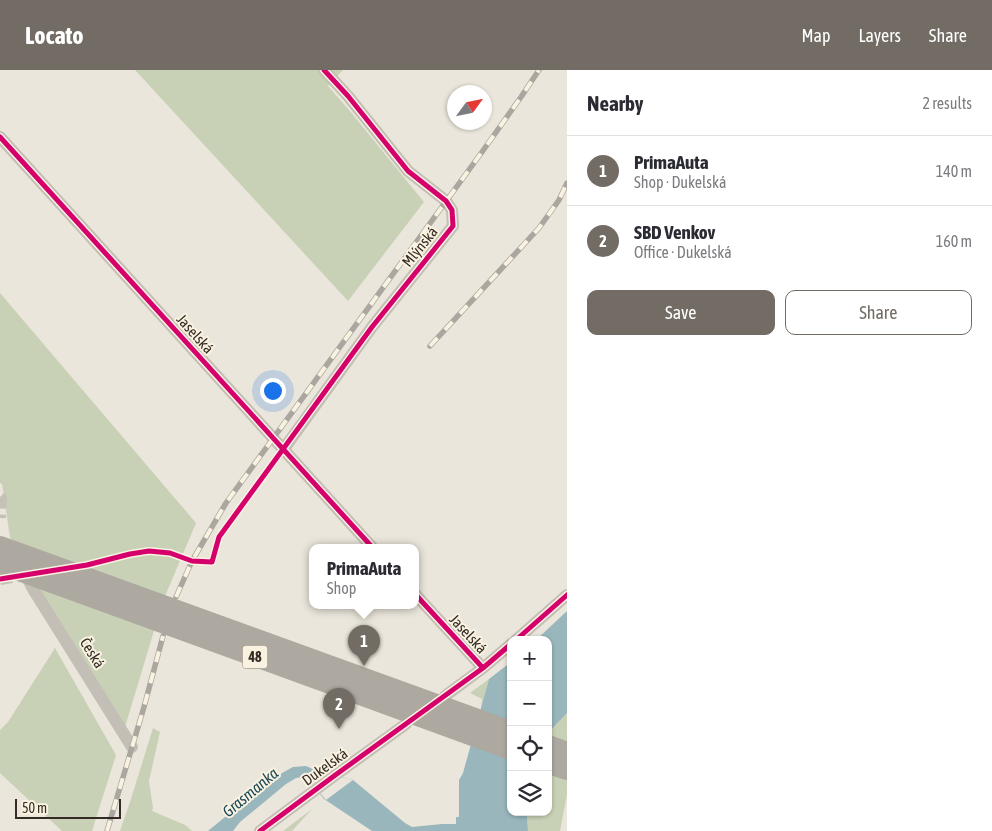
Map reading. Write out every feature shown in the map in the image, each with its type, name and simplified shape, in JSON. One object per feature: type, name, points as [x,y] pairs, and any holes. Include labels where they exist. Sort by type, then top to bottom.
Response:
[{"type":"highway","name":"48","points":[[0,546],[507,730]]},
{"type":"highway","name":"48","points":[[0,564],[507,749]]},
{"type":"highway","points":[[552,746],[567,752]]},
{"type":"highway","points":[[552,765],[567,770]]},
{"type":"street","name":"Mlýnská","points":[[282,450],[372,327],[453,226],[452,210],[446,201],[408,171],[348,96],[324,70]]},
{"type":"street","name":"Jaselská","points":[[0,137],[369,544]]},
{"type":"street","name":"Česká","points":[[26,575],[132,747]]},
{"type":"street","points":[[521,636],[567,595]]},
{"type":"street","name":"Jaselská","points":[[419,598],[483,668]]},
{"type":"street","points":[[446,696],[507,647]]},
{"type":"street","name":"Dukelská","points":[[260,831],[406,724]]},
{"type":"green space","points":[[135,70],[343,70],[328,86],[424,202],[348,301]]},
{"type":"green space","points":[[0,293],[196,523],[163,601],[125,727],[41,592],[10,537],[2,484],[0,483]]},
{"type":"green space","points":[[55,648],[116,755],[92,831],[62,831],[0,773],[0,730],[8,722]]},
{"type":"green space","points":[[489,679],[481,708],[482,699],[470,693]]},
{"type":"green space","points":[[567,713],[567,795],[560,831],[528,831],[527,816],[552,816],[552,729]]},
{"type":"green space","points":[[153,728],[160,732],[149,781],[152,811],[185,825],[192,831],[120,831]]},
{"type":"green space","points":[[312,809],[292,831],[283,831]]},
{"type":"water","points":[[567,611],[567,713],[552,729],[552,636],[540,636]]},
{"type":"water","points":[[507,665],[507,816],[527,816],[528,831],[372,831],[324,799],[307,778],[302,777],[286,784],[240,822],[233,831],[208,831],[236,808],[239,810],[282,773],[293,767],[306,766],[317,771],[353,780],[412,827],[456,824],[456,817],[459,817],[459,780],[463,773],[489,679]]},
{"type":"pier","points":[[317,771],[353,780],[326,800],[307,778]]},
{"type":"tunnel","points":[[0,497],[0,518]]},
{"type":"tunnel","points":[[0,579],[25,575]]},
{"type":"railway","points":[[176,597],[192,561],[226,503],[482,152],[539,70]]},
{"type":"railway","points":[[430,346],[539,228],[559,200],[567,183]]},
{"type":"railway","points":[[107,831],[163,636]]},
{"type":"cycle path","points":[[0,579],[87,565],[149,551],[170,553],[192,561],[212,562],[219,537],[372,327],[453,226],[452,210],[446,201],[408,171],[348,96],[324,70]]},
{"type":"cycle path","points":[[0,137],[369,544]]},
{"type":"cycle path","points":[[521,636],[567,595]]},
{"type":"cycle path","points":[[419,598],[483,668]]},
{"type":"cycle path","points":[[260,831],[483,668],[507,647]]},
{"type":"place","name":"PrimaAuta","points":[[364,666]]},
{"type":"place","name":"SBD Venkov","points":[[339,729]]},
{"type":"water label","name":"Grasmanka","points":[[250,792]]}]
